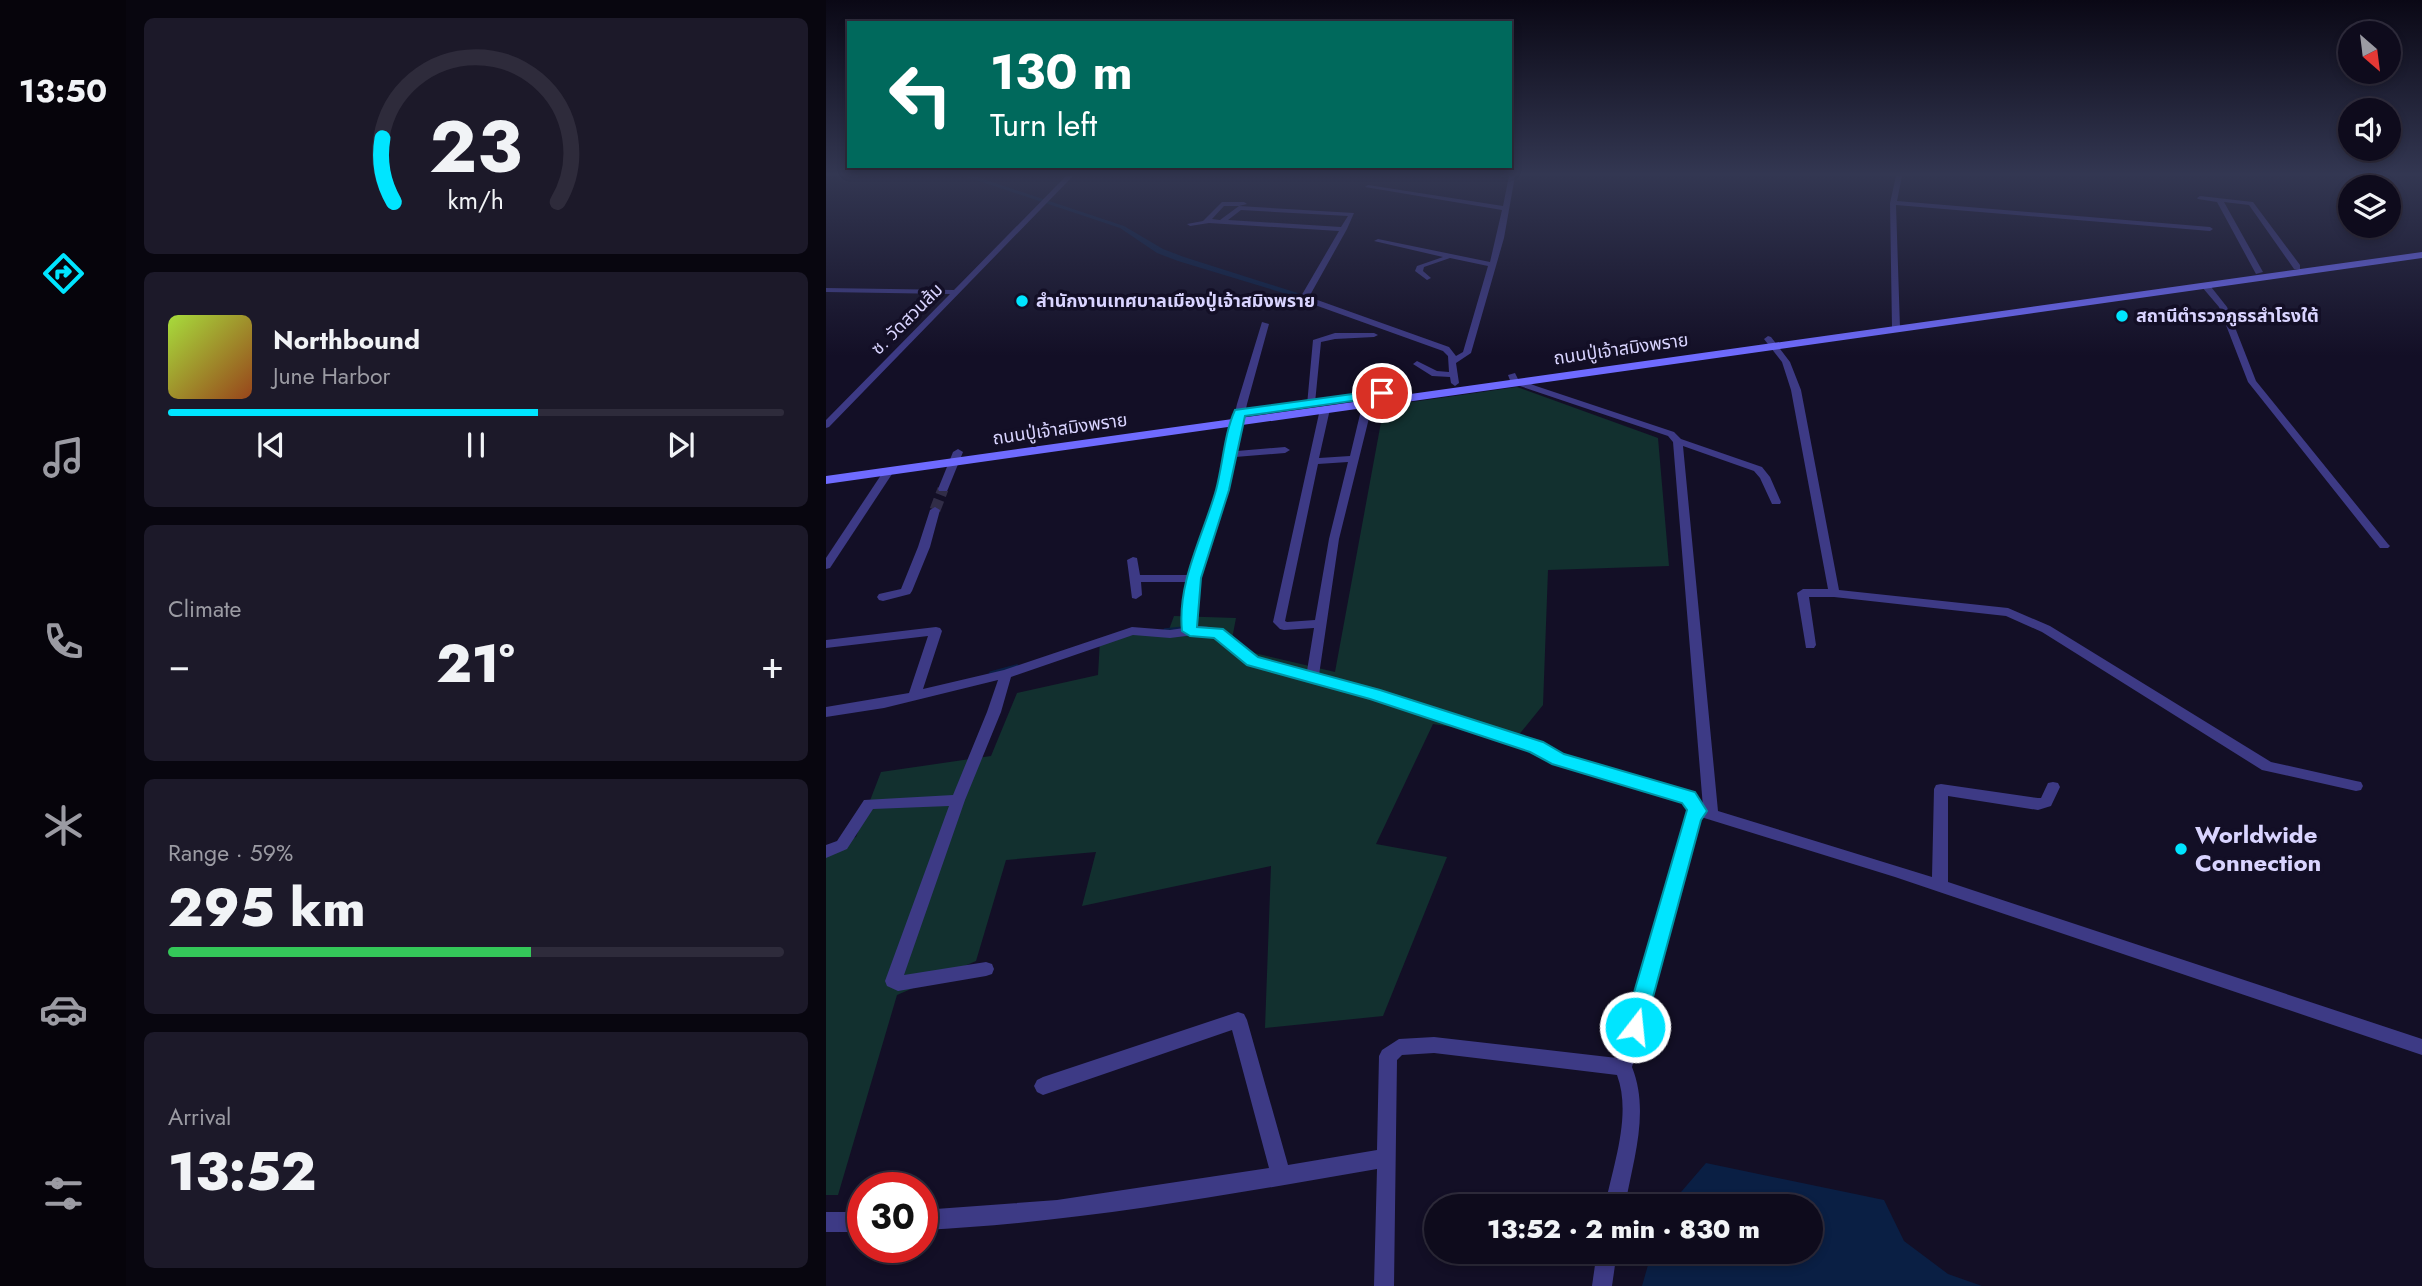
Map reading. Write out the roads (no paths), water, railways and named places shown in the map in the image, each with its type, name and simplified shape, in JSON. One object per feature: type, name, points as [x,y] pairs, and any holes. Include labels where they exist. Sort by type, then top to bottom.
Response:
[{"type":"main road","name":"ถนนปู่เจ้าสมิงพราย","points":[[2201,283],[2259,272],[2422,250]]},
{"type":"main road","name":"ถนนปู่เจ้าสมิงพราย","points":[[826,470],[956,457],[1239,417],[1325,409],[1771,342],[2422,255]]},
{"type":"main road","name":"ถนนปู่เจ้าสมิงพราย","points":[[1239,417],[1455,379],[1513,379]]},
{"type":"main road","name":"ถนนปู่เจ้าสมิงพราย","points":[[826,480],[956,457]]},
{"type":"street","name":"ซ. วัดสวนส้ม","points":[[826,425],[1011,236]]},
{"type":"street","points":[[1341,236],[1306,300],[1446,349],[1452,355],[1455,379],[1435,374],[1418,364]]},
{"type":"street","points":[[1452,362],[1467,353],[1498,236]]},
{"type":"street","points":[[1894,236],[1896,325]]},
{"type":"street","points":[[2239,236],[2259,272]]},
{"type":"street","points":[[2274,236],[2297,267]]},
{"type":"street","points":[[1378,241],[1459,254],[1472,260]]},
{"type":"street","points":[[1427,278],[1418,269],[1435,259],[1472,260],[1490,264]]},
{"type":"street","points":[[2201,283],[2223,307],[2252,382],[2384,546]]},
{"type":"street","points":[[826,290],[956,292]]},
{"type":"street","points":[[1190,628],[1188,615],[1194,578],[1231,454],[1265,324]]},
{"type":"street","points":[[1310,403],[1317,340],[1335,336],[1374,335]]},
{"type":"street","points":[[1771,342],[1786,362],[1796,390],[1834,593]]},
{"type":"street","points":[[1513,379],[1671,434],[1678,441],[1758,469],[1765,477],[1776,502]]},
{"type":"street","points":[[1312,673],[1334,539],[1368,402]]},
{"type":"street","points":[[1319,624],[1284,626],[1279,622],[1325,409]]},
{"type":"street","points":[[1678,441],[1704,813]]},
{"type":"street","points":[[1231,454],[1284,450]]},
{"type":"street","points":[[943,489],[956,457]]},
{"type":"street","points":[[1315,461],[1353,459]]},
{"type":"street","points":[[826,566],[888,471]]},
{"type":"street","points":[[883,597],[906,591],[924,547],[935,510]]},
{"type":"street","points":[[1133,560],[1136,595]]},
{"type":"street","points":[[1134,579],[1194,578]]},
{"type":"street","points":[[1810,645],[1803,593],[1834,593],[1976,608],[2027,618],[2267,766],[2356,786]]},
{"type":"street","points":[[826,712],[1006,674],[1132,631],[1170,634],[1190,628],[1218,633],[1253,662],[1312,673],[1536,747],[1558,759],[1684,795],[1704,813],[1940,886],[2422,1047]]},
{"type":"street","points":[[826,644],[936,631],[915,694]]},
{"type":"street","points":[[986,968],[898,984],[893,981],[1006,674]]},
{"type":"street","points":[[1940,886],[1941,789],[2038,804],[2046,802],[2053,787]]},
{"type":"street","points":[[826,852],[842,845],[869,804],[958,800]]},
{"type":"street","points":[[1617,1194],[1633,1103],[1630,1080],[1623,1067],[1692,817],[1704,813]]},
{"type":"street","points":[[1044,1086],[1238,1020],[1281,1176]]},
{"type":"street","points":[[1384,1286],[1385,1066],[1392,1050],[1399,1047],[1472,1048],[1623,1067]]},
{"type":"street","points":[[938,1220],[989,1219],[1113,1203],[1385,1158]]},
{"type":"street","points":[[826,1222],[847,1222]]},
{"type":"street","points":[[1602,1286],[1605,1264]]},
{"type":"water","points":[[1706,1163],[1884,1200],[1904,1241],[1948,1274],[1982,1286],[1642,1286],[1648,1264],[1823,1264],[1823,1194],[1679,1194]]},
{"type":"waterway","points":[[1136,236],[1160,251],[1181,259],[1306,297]]},
{"type":"waterway","points":[[1165,630],[1185,628]]},
{"type":"waterway","points":[[991,673],[1017,666]]},
{"type":"waterway","points":[[1521,747],[1549,760]]},
{"type":"tunnel","points":[[935,510],[943,489]]},
{"type":"place","name":"สำนักงานเทศบาลเมืองปู่เจ้าสมิงพราย","points":[[1022,301]]},
{"type":"place","name":"สถานีตำรวจภูธรสำโรงใต้","points":[[2122,316]]},
{"type":"place","name":"Worldwide Connection","points":[[2181,849]]}]
